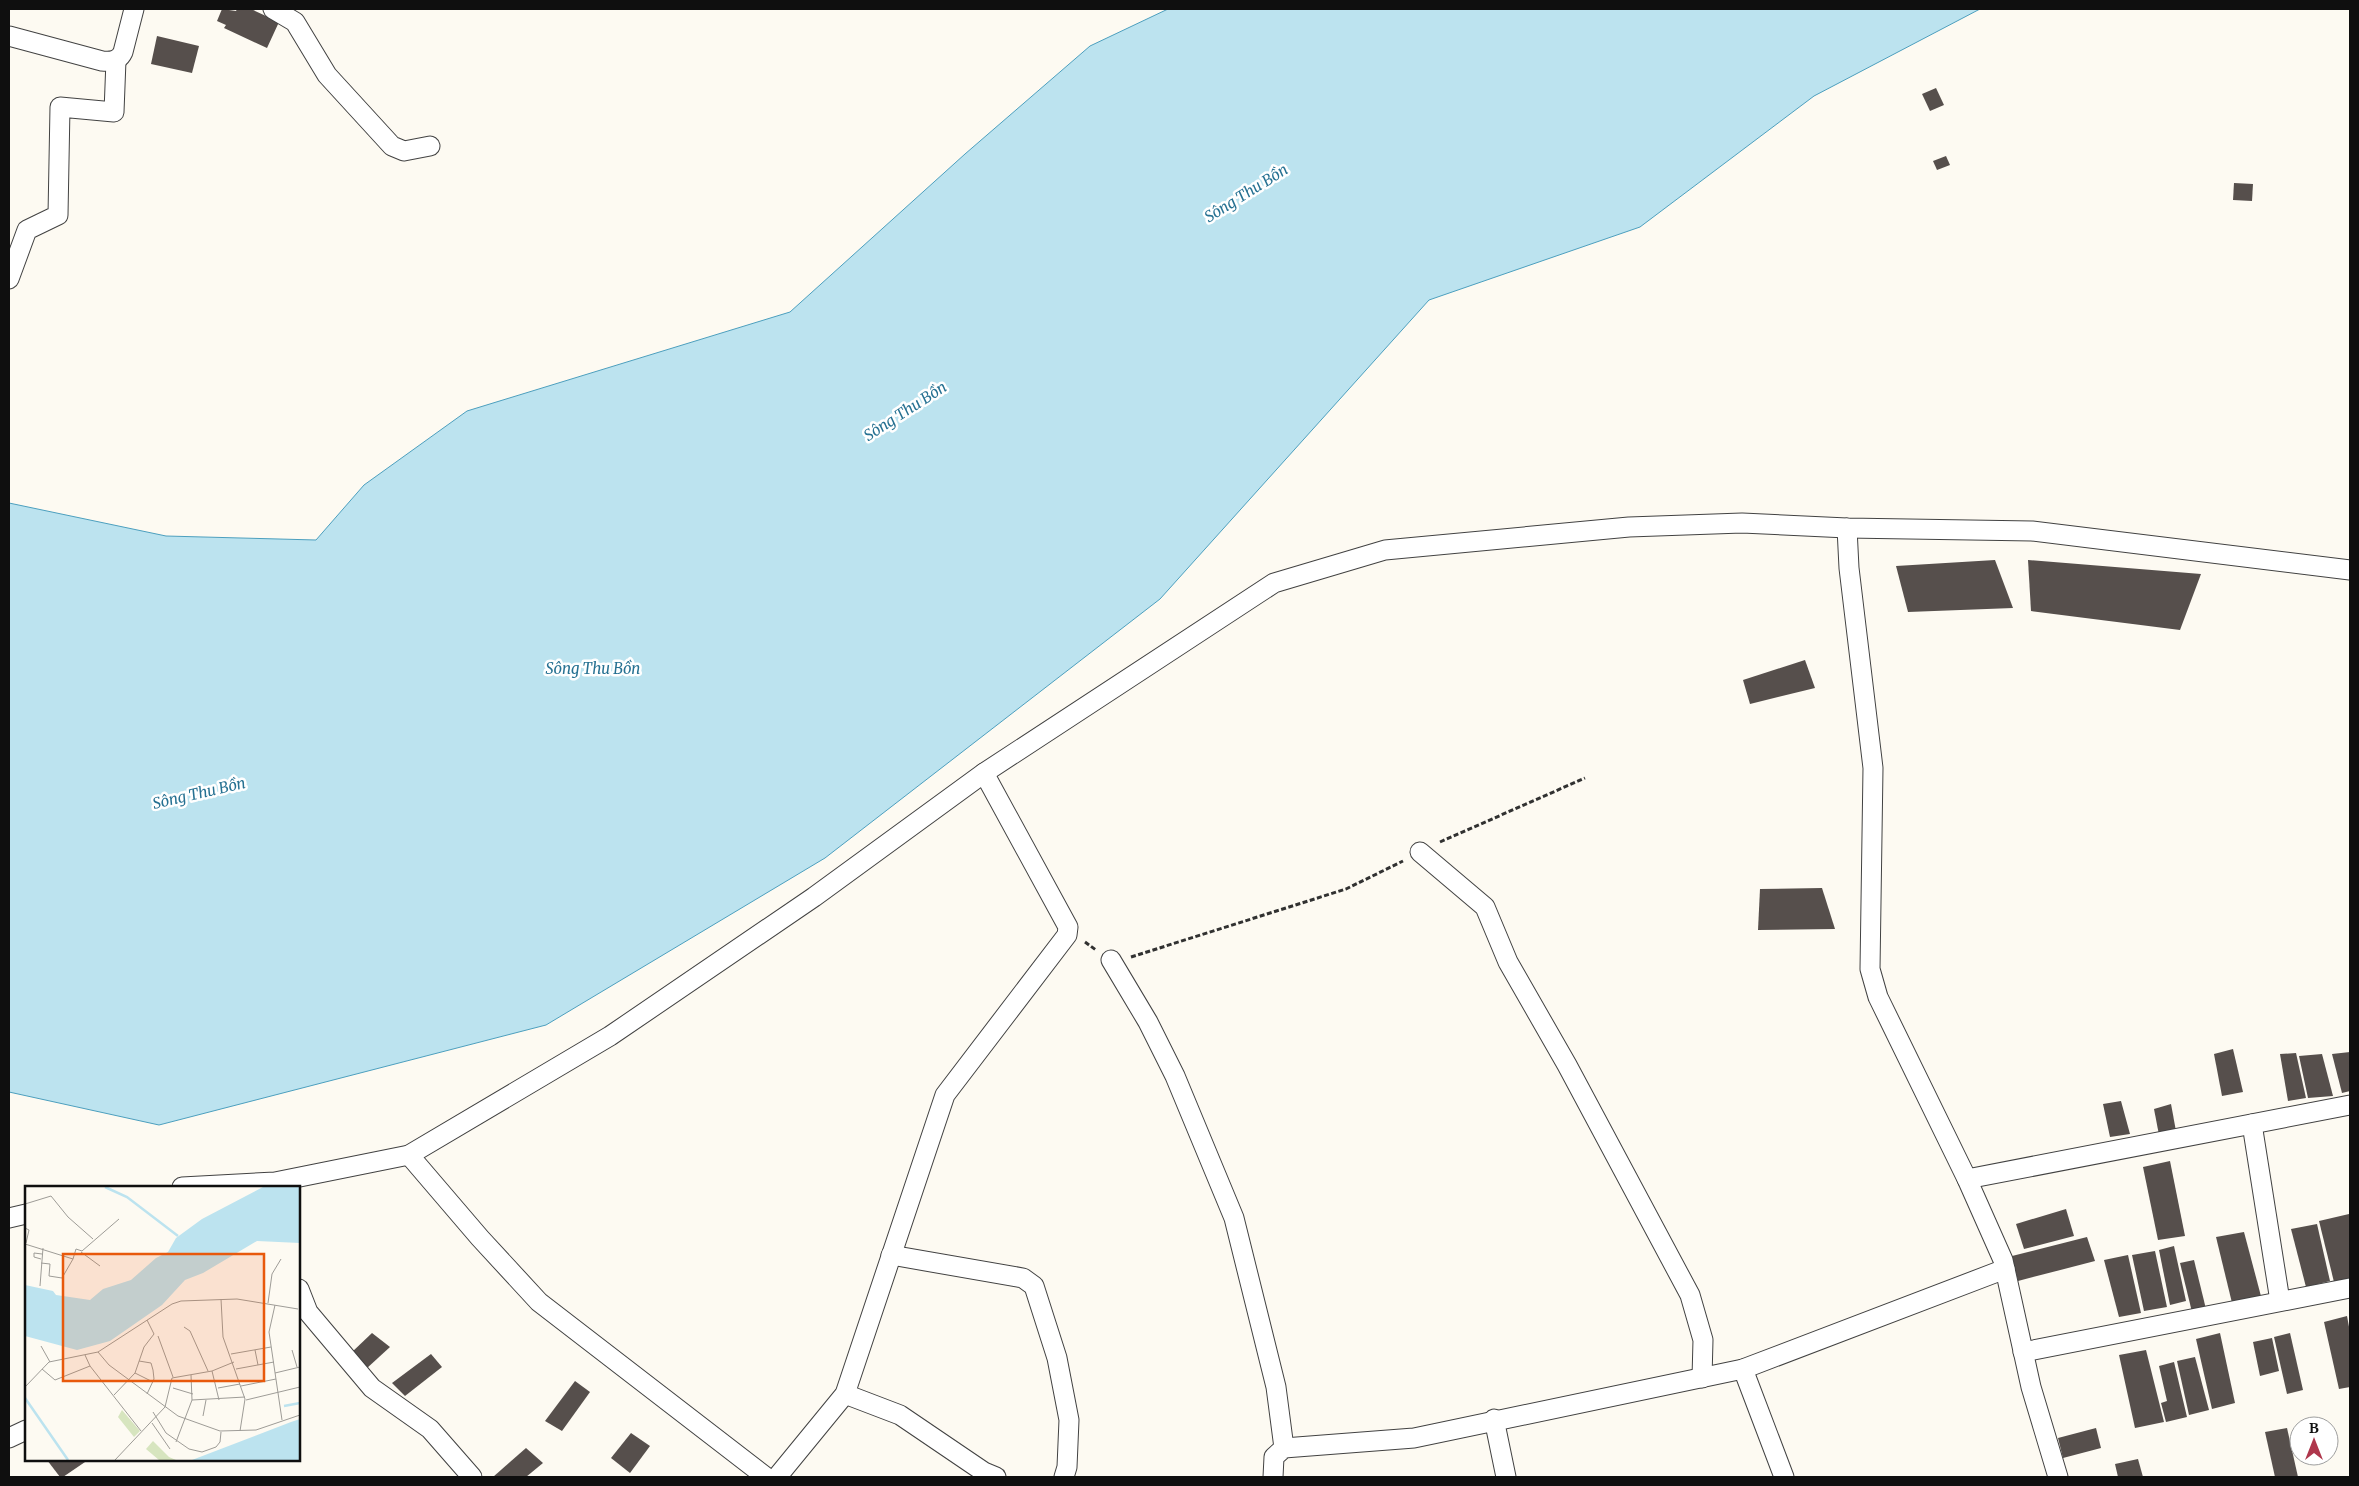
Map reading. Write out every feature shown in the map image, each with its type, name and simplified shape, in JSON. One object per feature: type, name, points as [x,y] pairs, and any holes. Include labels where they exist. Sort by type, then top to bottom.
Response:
[{"type":"street","points":[[9,279],[27,230],[58,214],[60,107],[114,112],[116,60],[123,52],[134,9]]},
{"type":"street","points":[[273,9],[295,22],[327,75],[392,146],[404,151],[430,146]]},
{"type":"street","points":[[9,36],[102,61],[116,60]]},
{"type":"street","points":[[220,1186],[257,1185],[409,1155],[610,1036],[814,897],[984,774],[1274,582],[1385,550],[1629,527],[1742,523],[1847,528],[2032,531],[2350,570]]},
{"type":"street","points":[[1847,528],[1849,568],[1873,768],[1870,969],[1878,997],[1967,1179],[2003,1260],[2031,1387],[2058,1477]]},
{"type":"street","points":[[777,1477],[845,1394],[946,1095],[1067,935],[1068,930],[984,774]]},
{"type":"street","points":[[1420,852],[1485,907],[1508,962],[1567,1065],[1690,1295],[1703,1340],[1702,1378]]},
{"type":"street","points":[[1111,960],[1148,1022],[1175,1076],[1234,1218],[1276,1387],[1284,1448]]},
{"type":"street","points":[[1967,1179],[2350,1105]]},
{"type":"street","points":[[2252,1124],[2280,1301]]},
{"type":"street","points":[[409,1155],[480,1238],[539,1302],[766,1477]]},
{"type":"street","points":[[9,1218],[25,1214]]},
{"type":"street","points":[[891,1255],[1023,1278],[1034,1286],[1057,1358],[1069,1420],[1067,1467],[1064,1477]]},
{"type":"street","points":[[1273,1477],[1274,1457],[1284,1448],[1414,1438],[1743,1369],[2005,1269]]},
{"type":"street","points":[[2023,1352],[2350,1288]]},
{"type":"street","points":[[300,1295],[303,1314],[372,1388],[430,1429],[472,1477]]},
{"type":"street","points":[[1743,1369],[1784,1477]]},
{"type":"street","points":[[845,1394],[900,1415],[984,1472],[996,1477]]},
{"type":"street","points":[[1494,1420],[1506,1477]]},
{"type":"street","points":[[9,1438],[25,1430]]},
{"type":"path","points":[[1068,930],[1111,960],[1125,959],[1346,889],[1467,828],[1585,778]]},
{"type":"water","name":"Sông Thu Bồn","points":[[1168,9],[1980,9],[1814,96],[1640,227],[1429,300],[1160,599],[825,858],[546,1025],[159,1125],[9,1092],[9,503],[166,536],[316,540],[364,485],[467,411],[790,312],[965,154],[1090,46]]},
{"type":"building","points":[[222,9],[236,11],[237,9],[251,9],[279,22],[267,48],[224,28],[226,25],[217,21]]},
{"type":"building","points":[[157,36],[199,46],[192,73],[151,64]]},
{"type":"building","points":[[1936,88],[1944,105],[1930,111],[1922,94]]},
{"type":"building","points":[[1946,156],[1950,165],[1937,170],[1933,161]]},
{"type":"building","points":[[2234,183],[2253,184],[2252,201],[2233,200]]},
{"type":"building","points":[[1995,560],[2013,608],[1908,612],[1896,566]]},
{"type":"building","points":[[2028,560],[2201,574],[2180,630],[2031,611]]},
{"type":"building","points":[[1805,660],[1815,688],[1750,704],[1743,680]]},
{"type":"building","points":[[1822,888],[1835,929],[1758,930],[1760,889]]},
{"type":"building","points":[[2233,1049],[2243,1092],[2222,1096],[2214,1054]]},
{"type":"building","points":[[2350,1052],[2350,1091],[2342,1093],[2332,1054]]},
{"type":"building","points":[[2296,1053],[2306,1098],[2288,1101],[2280,1054]]},
{"type":"building","points":[[2322,1054],[2333,1096],[2308,1098],[2299,1056]]},
{"type":"building","points":[[2121,1101],[2130,1134],[2110,1137],[2103,1104]]},
{"type":"building","points":[[2171,1104],[2176,1131],[2159,1135],[2154,1109]]},
{"type":"building","points":[[2170,1161],[2185,1236],[2158,1240],[2143,1167]]},
{"type":"building","points":[[2066,1209],[2074,1236],[2024,1249],[2016,1224]]},
{"type":"building","points":[[2349,1214],[2350,1279],[2334,1282],[2319,1221]]},
{"type":"building","points":[[2317,1224],[2330,1281],[2306,1287],[2291,1229]]},
{"type":"building","points":[[2244,1232],[2262,1300],[2233,1307],[2216,1237]]},
{"type":"building","points":[[2087,1237],[2095,1261],[2018,1281],[2012,1256]]},
{"type":"building","points":[[2174,1246],[2186,1301],[2170,1305],[2159,1250]]},
{"type":"building","points":[[2155,1251],[2167,1307],[2144,1311],[2132,1255]]},
{"type":"building","points":[[2128,1255],[2141,1313],[2119,1317],[2104,1260]]},
{"type":"building","points":[[2194,1260],[2206,1309],[2192,1312],[2180,1263]]},
{"type":"building","points":[[2347,1316],[2350,1332],[2350,1387],[2339,1389],[2324,1322]]},
{"type":"building","points":[[372,1333],[390,1347],[366,1369],[351,1353]]},
{"type":"building","points":[[2220,1333],[2235,1403],[2212,1409],[2196,1339]]},
{"type":"building","points":[[2290,1333],[2303,1390],[2287,1394],[2274,1337]]},
{"type":"building","points":[[2272,1338],[2279,1371],[2260,1376],[2253,1342]]},
{"type":"building","points":[[2146,1350],[2164,1422],[2135,1428],[2119,1355]]},
{"type":"building","points":[[431,1354],[442,1367],[405,1396],[392,1383]]},
{"type":"building","points":[[2195,1357],[2209,1410],[2189,1415],[2177,1361]]},
{"type":"building","points":[[2174,1362],[2187,1417],[2166,1422],[2161,1403],[2167,1401],[2159,1366]]},
{"type":"building","points":[[575,1381],[590,1392],[562,1431],[545,1421]]},
{"type":"building","points":[[2096,1428],[2101,1448],[2063,1458],[2058,1438]]},
{"type":"building","points":[[2287,1428],[2289,1437],[2289,1466],[2296,1466],[2298,1477],[2275,1477],[2265,1432]]},
{"type":"building","points":[[631,1433],[650,1446],[630,1473],[611,1458]]},
{"type":"building","points":[[526,1448],[543,1463],[526,1477],[493,1477]]},
{"type":"building","points":[[2138,1459],[2143,1477],[2118,1477],[2115,1464]]},
{"type":"building","points":[[48,1461],[87,1461],[63,1477],[60,1477]]}]
